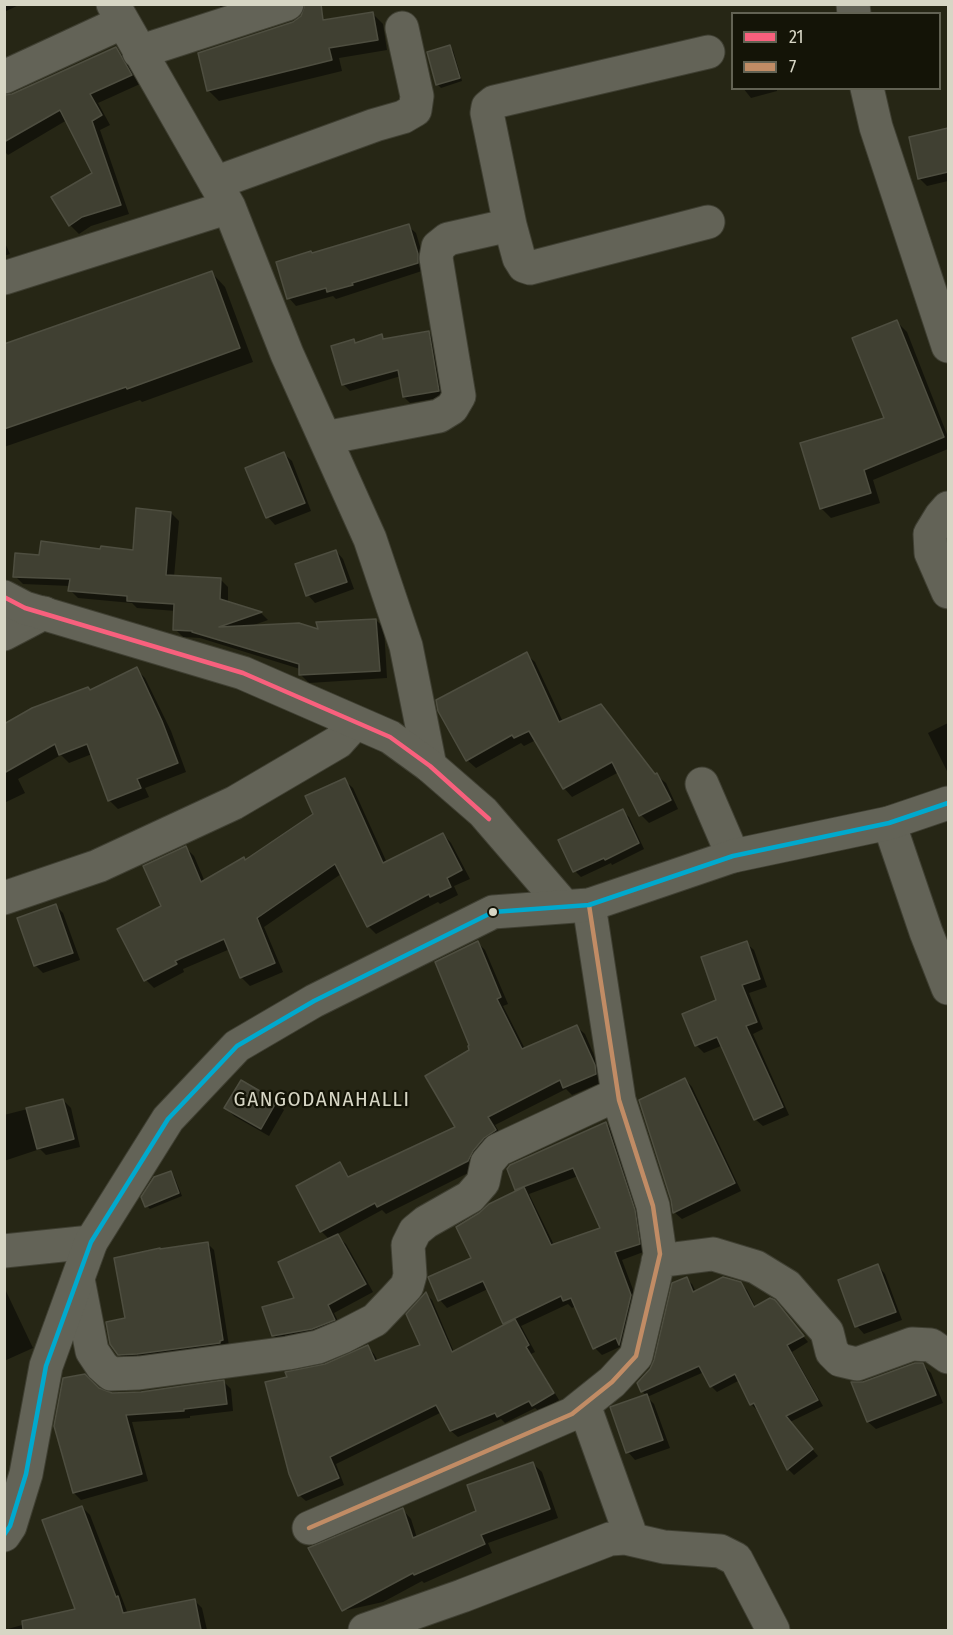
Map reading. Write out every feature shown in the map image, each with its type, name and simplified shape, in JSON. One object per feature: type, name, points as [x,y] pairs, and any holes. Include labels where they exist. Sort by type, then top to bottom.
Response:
[{"type":"street","points":[[139,52],[287,4]]},
{"type":"street","points":[[4,77],[118,13],[222,195],[287,354],[370,539],[406,646],[430,765]]},
{"type":"street","points":[[4,278],[222,195],[415,110],[417,96],[402,28]]},
{"type":"street","points":[[708,52],[494,102],[488,107],[487,113],[510,225],[519,258],[524,267],[530,268],[708,222]]},
{"type":"street","points":[[867,90],[876,127],[948,346]]},
{"type":"street","points":[[325,438],[439,416],[452,408],[459,396],[436,258],[438,247],[448,239],[510,225]]},
{"type":"street","points":[[948,508],[930,534],[931,553],[948,592]]},
{"type":"street","points":[[4,597],[25,608],[243,673],[390,737],[430,765],[483,812],[576,906],[618,1094],[632,1145],[653,1206],[660,1254],[636,1356],[612,1382],[572,1414],[309,1528]]},
{"type":"street","points":[[4,634],[44,613]]},
{"type":"street","points":[[4,898],[98,866],[234,803],[338,742],[355,723]]},
{"type":"street","points":[[702,784],[733,856]]},
{"type":"street","points":[[4,1536],[10,1526],[26,1474],[46,1366],[91,1242],[168,1119],[237,1046],[314,1001],[493,912],[576,906],[733,856],[889,823],[948,802]]},
{"type":"street","points":[[889,823],[926,932],[948,988]]},
{"type":"street","points":[[78,1279],[92,1350],[102,1366],[111,1374],[288,1353],[318,1347],[342,1338],[375,1320],[407,1286],[410,1275],[408,1245],[415,1231],[426,1222],[470,1197],[483,1182],[487,1163],[498,1150],[618,1094]]},
{"type":"street","points":[[4,1251],[91,1242]]},
{"type":"street","points":[[658,1261],[713,1254],[756,1267],[787,1286],[827,1332],[832,1352],[840,1360],[857,1364],[912,1344],[931,1345],[948,1357]]},
{"type":"street","points":[[584,1405],[632,1539]]},
{"type":"street","points":[[365,1630],[462,1596],[610,1539],[632,1539],[664,1547],[720,1551],[736,1559],[773,1630]]},
{"type":"building","points":[[305,4],[321,4],[323,20],[373,12],[378,40],[329,48],[332,60],[207,91],[198,53],[293,22],[301,16]]},
{"type":"building","points":[[450,45],[460,78],[436,85],[427,52]]},
{"type":"building","points":[[116,47],[132,75],[90,94],[102,115],[92,121],[121,205],[82,217],[69,226],[51,197],[92,173],[60,110],[4,142],[4,95],[12,94]]},
{"type":"building","points":[[948,128],[948,172],[918,179],[909,137]]},
{"type":"building","points":[[409,224],[418,254],[418,263],[352,283],[353,285],[327,292],[326,288],[287,299],[276,262]]},
{"type":"building","points":[[212,271],[240,348],[127,389],[126,387],[4,429],[4,344]]},
{"type":"building","points":[[897,320],[944,437],[864,470],[871,493],[820,509],[800,443],[884,418],[852,338]]},
{"type":"building","points":[[429,331],[439,391],[403,397],[398,370],[342,385],[331,346],[354,339],[355,343],[382,334],[383,339]]},
{"type":"building","points":[[284,452],[305,503],[266,518],[245,468]]},
{"type":"building","points":[[136,508],[171,512],[166,575],[221,578],[220,599],[262,612],[219,627],[299,623],[318,629],[316,622],[376,619],[380,671],[299,675],[299,664],[192,631],[173,630],[174,604],[127,601],[127,596],[68,591],[70,579],[13,577],[15,553],[39,555],[41,541],[100,549],[101,546],[133,550]]},
{"type":"building","points":[[336,550],[347,582],[306,596],[295,564]]},
{"type":"building","points":[[527,652],[559,722],[601,704],[655,774],[657,773],[671,800],[639,816],[612,762],[563,789],[529,731],[514,738],[512,735],[466,761],[438,711],[436,700]]},
{"type":"building","points":[[137,667],[178,763],[137,779],[141,788],[108,801],[87,744],[59,755],[55,744],[4,773],[4,724],[32,708],[88,687],[90,690]]},
{"type":"building","points":[[345,778],[383,863],[443,833],[462,870],[447,878],[451,887],[430,897],[429,894],[367,927],[335,864],[257,918],[275,963],[240,978],[224,939],[175,961],[177,964],[144,981],[117,929],[161,906],[143,866],[186,846],[201,882],[244,857],[245,860],[313,814],[305,796]]},
{"type":"building","points":[[623,809],[639,843],[605,860],[604,858],[573,872],[558,840]]},
{"type":"building","points":[[56,904],[73,953],[34,966],[17,918]]},
{"type":"building","points":[[478,941],[501,997],[497,999],[522,1049],[577,1025],[595,1065],[596,1074],[563,1088],[560,1080],[488,1117],[496,1130],[484,1138],[468,1161],[377,1207],[375,1203],[320,1232],[296,1186],[340,1162],[348,1177],[455,1127],[425,1076],[469,1050],[469,1045],[435,962]]},
{"type":"building","points":[[747,941],[760,979],[742,985],[757,1022],[746,1026],[783,1107],[754,1120],[717,1037],[695,1046],[682,1014],[716,1000],[701,957]]},
{"type":"building","points":[[685,1078],[735,1183],[673,1213],[671,1200],[639,1100]]},
{"type":"building","points":[[241,1080],[277,1101],[261,1129],[224,1108]]},
{"type":"building","points":[[63,1099],[74,1139],[37,1149],[26,1108]]},
{"type":"building","points":[[606,1122],[635,1210],[640,1244],[615,1252],[631,1295],[619,1345],[616,1338],[593,1349],[571,1298],[563,1301],[561,1296],[503,1324],[483,1281],[438,1301],[428,1277],[471,1258],[456,1227],[489,1204],[524,1187],[551,1245],[600,1228],[573,1168],[515,1190],[507,1169],[510,1165]]},
{"type":"building","points":[[171,1171],[179,1193],[145,1207],[141,1197],[154,1177]]},
{"type":"building","points":[[338,1234],[366,1284],[328,1305],[335,1320],[312,1329],[272,1336],[262,1307],[294,1298],[278,1262]]},
{"type":"building","points":[[208,1242],[223,1340],[220,1343],[118,1355],[110,1344],[106,1322],[125,1318],[114,1258],[160,1248]]},
{"type":"building","points":[[878,1264],[896,1312],[855,1327],[838,1280]]},
{"type":"building","points":[[687,1277],[693,1292],[723,1277],[741,1282],[754,1307],[770,1298],[775,1300],[804,1336],[787,1345],[818,1400],[786,1416],[813,1449],[787,1470],[754,1403],[750,1405],[735,1374],[710,1387],[699,1366],[641,1392],[637,1383],[650,1369],[654,1360],[672,1283]]},
{"type":"building","points":[[426,1292],[452,1352],[515,1319],[529,1345],[526,1347],[554,1393],[532,1406],[529,1401],[497,1417],[495,1413],[450,1431],[436,1405],[330,1457],[339,1478],[298,1496],[289,1474],[265,1382],[287,1377],[285,1372],[325,1364],[368,1345],[375,1361],[420,1345],[406,1314]]},
{"type":"building","points":[[915,1363],[923,1363],[936,1395],[867,1422],[851,1382],[863,1382]]},
{"type":"building","points":[[85,1374],[99,1388],[112,1393],[141,1392],[224,1380],[227,1404],[184,1409],[184,1411],[126,1415],[142,1474],[73,1493],[54,1426],[63,1378]]},
{"type":"building","points":[[647,1394],[663,1440],[626,1453],[610,1407]]},
{"type":"building","points":[[533,1462],[550,1509],[481,1535],[485,1544],[414,1575],[413,1573],[342,1611],[308,1548],[403,1508],[413,1538],[476,1511],[467,1485]]},
{"type":"building","points":[[82,1506],[123,1613],[195,1599],[201,1630],[23,1630],[22,1621],[75,1609],[42,1520]]},
{"type":"transit line","name":"21","points":[[4,597],[25,608],[243,673],[390,737],[430,766],[489,819]]},
{"type":"transit line","points":[[4,1535],[10,1526],[26,1474],[46,1366],[91,1242],[168,1119],[237,1046],[314,1001],[493,912],[589,905],[733,856],[889,823],[948,803]]},
{"type":"transit line","name":"7","points":[[309,1528],[572,1414],[612,1382],[636,1356],[660,1254],[653,1206],[619,1100],[589,905]]},
{"type":"district","name":"GANGODANAHALLI","points":[[322,1100]]}]
